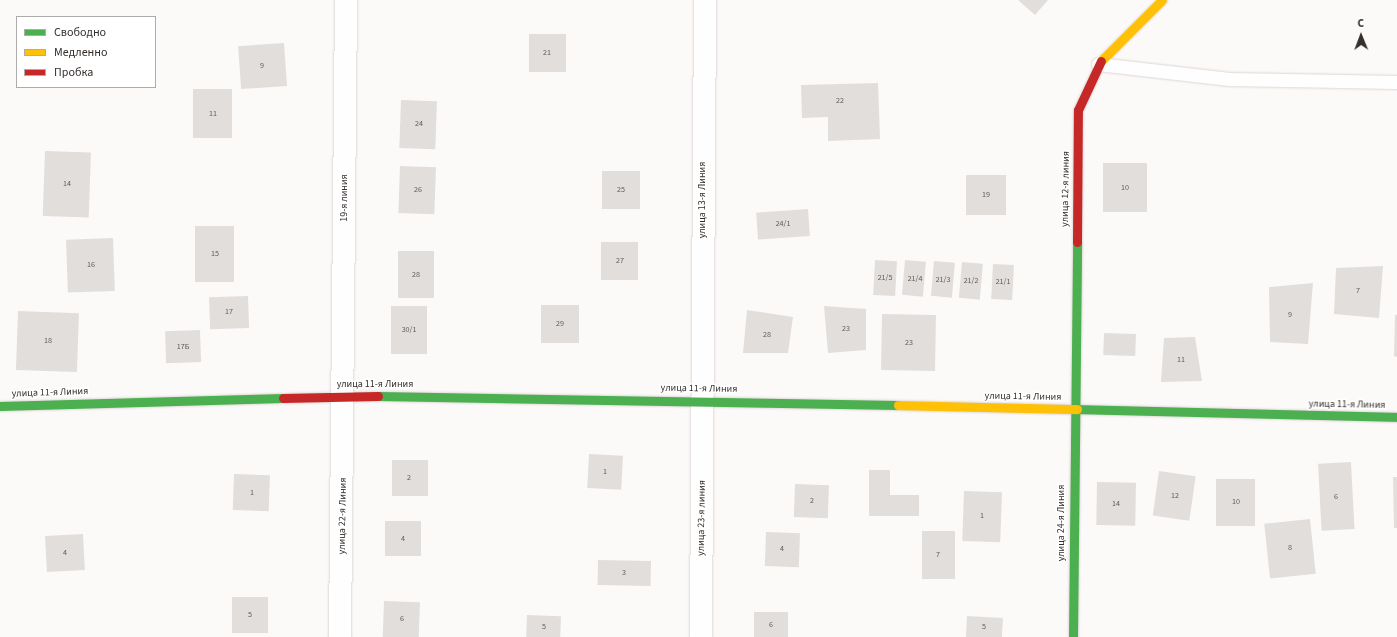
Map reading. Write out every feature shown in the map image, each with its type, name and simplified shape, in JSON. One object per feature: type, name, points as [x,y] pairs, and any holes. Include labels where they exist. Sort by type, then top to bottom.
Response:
[{"type":"street","name":"19-я линия","points":[[345,396],[346,0]]},
{"type":"street","name":"улица 13-я Линия","points":[[704,400],[705,0]]},
{"type":"street","name":"улица 12-я линия","points":[[1074,409],[1078,110],[1098,64],[1162,0]]},
{"type":"street","name":"улица 11-я Линия","points":[[0,406],[345,396],[704,400],[1397,417]]},
{"type":"street","name":"улица 22-я Линия","points":[[340,637],[345,396]]},
{"type":"street","name":"улица 23-я линия","points":[[701,637],[704,400]]},
{"type":"street","name":"улица 24-я Линия","points":[[1073,637],[1074,409]]},
{"type":"lane","points":[[1098,64],[1229,79],[1397,82]]},
{"type":"building","points":[[1018,0],[1048,0],[1035,15]]},
{"type":"building","points":[[529,34],[566,34],[566,72],[529,72]]},
{"type":"building","points":[[284,43],[287,86],[241,89],[238,46]]},
{"type":"building","points":[[878,83],[880,139],[828,141],[828,117],[802,118],[801,85]]},
{"type":"building","points":[[193,89],[232,89],[232,138],[193,138]]},
{"type":"building","points":[[401,100],[437,101],[435,149],[399,148]]},
{"type":"building","points":[[45,151],[91,153],[89,218],[43,216]]},
{"type":"building","points":[[1103,163],[1147,163],[1147,212],[1103,212]]},
{"type":"building","points":[[400,166],[436,167],[434,214],[398,213]]},
{"type":"building","points":[[602,171],[640,171],[640,209],[602,209]]},
{"type":"building","points":[[966,175],[1006,175],[1006,215],[966,215]]},
{"type":"building","points":[[808,209],[810,236],[758,240],[756,213]]},
{"type":"building","points":[[195,226],[234,226],[234,282],[195,282]]},
{"type":"building","points":[[113,238],[115,291],[68,293],[66,240]]},
{"type":"building","points":[[601,242],[638,242],[638,280],[601,280]]},
{"type":"building","points":[[398,251],[434,251],[434,298],[398,298]]},
{"type":"building","points":[[875,260],[897,261],[895,296],[873,295]]},
{"type":"building","points":[[905,260],[926,262],[923,297],[902,295]]},
{"type":"building","points":[[934,261],[955,263],[952,298],[931,296]]},
{"type":"building","points":[[962,262],[983,264],[980,300],[959,298]]},
{"type":"building","points":[[993,264],[1014,265],[1012,300],[991,299]]},
{"type":"building","points":[[1383,266],[1379,318],[1334,314],[1336,268]]},
{"type":"building","points":[[1313,283],[1308,344],[1270,342],[1269,287]]},
{"type":"building","points":[[248,296],[249,328],[210,329],[209,297]]},
{"type":"building","points":[[541,305],[579,305],[579,343],[541,343]]},
{"type":"building","points":[[391,306],[427,306],[427,354],[391,354]]},
{"type":"building","points":[[824,306],[866,309],[866,350],[828,353]]},
{"type":"building","points":[[747,310],[793,317],[788,353],[743,353]]},
{"type":"building","points":[[18,311],[79,313],[77,372],[16,370]]},
{"type":"building","points":[[882,314],[936,315],[935,371],[881,370]]},
{"type":"building","points":[[1395,315],[1397,315],[1397,357],[1394,356]]},
{"type":"building","points":[[200,330],[201,362],[166,363],[165,331]]},
{"type":"building","points":[[1104,333],[1136,334],[1135,356],[1103,355]]},
{"type":"building","points":[[1195,337],[1202,381],[1161,382],[1164,338]]},
{"type":"building","points":[[589,454],[623,456],[621,490],[587,488]]},
{"type":"building","points":[[392,460],[428,460],[428,496],[392,496]]},
{"type":"building","points":[[1351,462],[1355,529],[1322,531],[1318,464]]},
{"type":"building","points":[[869,470],[890,470],[890,495],[919,495],[919,516],[869,516]]},
{"type":"building","points":[[1159,471],[1196,476],[1189,521],[1153,516]]},
{"type":"building","points":[[234,474],[270,475],[269,511],[233,510]]},
{"type":"building","points":[[1393,477],[1397,477],[1397,528],[1394,528]]},
{"type":"building","points":[[1216,479],[1255,479],[1255,526],[1216,526]]},
{"type":"building","points":[[1097,482],[1136,483],[1135,526],[1096,525]]},
{"type":"building","points":[[795,484],[829,485],[828,518],[794,517]]},
{"type":"building","points":[[964,491],[1002,492],[1000,542],[962,541]]},
{"type":"building","points":[[1310,519],[1316,574],[1270,579],[1264,524]]},
{"type":"building","points":[[385,521],[421,521],[421,556],[385,556]]},
{"type":"building","points":[[922,531],[955,531],[955,579],[922,579]]},
{"type":"building","points":[[766,532],[800,533],[799,567],[765,566]]},
{"type":"building","points":[[83,534],[85,570],[47,572],[45,536]]},
{"type":"building","points":[[598,560],[651,561],[651,586],[598,585]]},
{"type":"building","points":[[232,597],[268,597],[268,633],[232,633]]},
{"type":"building","points":[[384,601],[420,602],[419,637],[383,637]]},
{"type":"building","points":[[754,612],[788,612],[788,637],[754,637]]},
{"type":"building","points":[[527,615],[561,616],[560,637],[526,637]]},
{"type":"building","points":[[967,616],[1003,618],[1002,637],[966,637]]},
{"type":"traffic: fast","points":[[1073,637],[1077,242]]},
{"type":"traffic: fast","points":[[378,396],[898,405]]},
{"type":"traffic: fast","points":[[0,406],[283,398]]},
{"type":"traffic: fast","points":[[1077,409],[1397,417]]},
{"type":"traffic: slow","points":[[1101,61],[1162,0]]},
{"type":"traffic: slow","points":[[898,405],[1077,409]]},
{"type":"traffic: jam","points":[[1077,242],[1078,110],[1101,61]]},
{"type":"traffic: jam","points":[[283,398],[378,396]]}]
